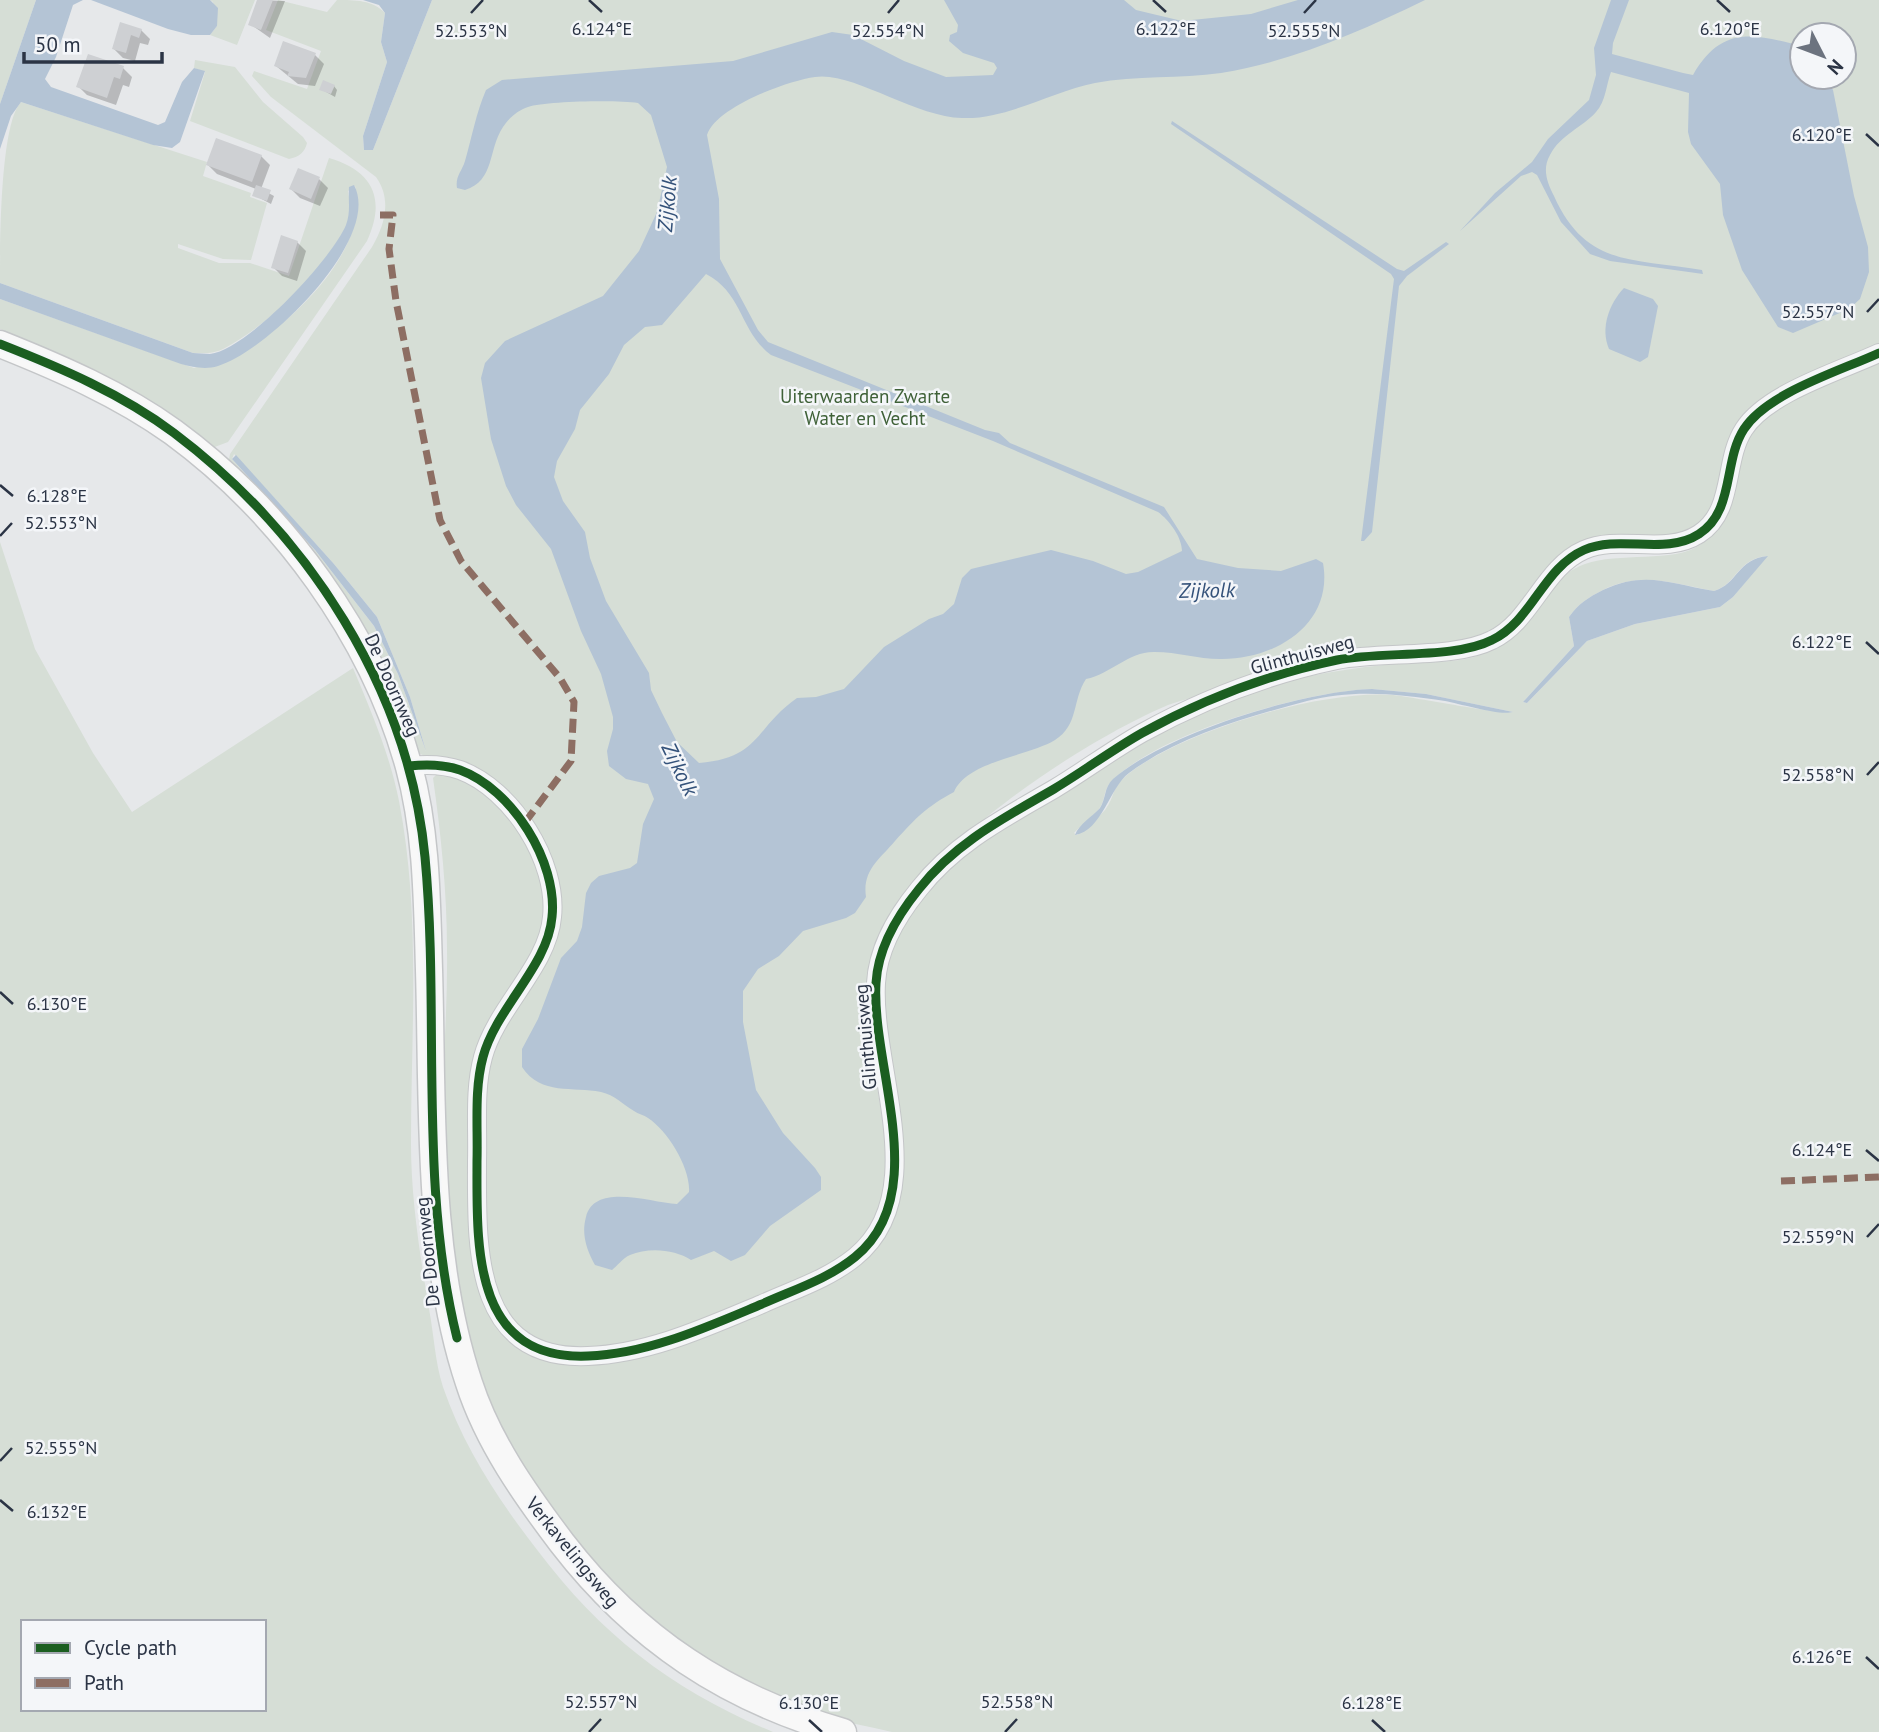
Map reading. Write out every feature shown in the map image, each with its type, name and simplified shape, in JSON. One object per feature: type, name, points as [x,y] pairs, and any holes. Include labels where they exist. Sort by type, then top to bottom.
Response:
[{"type":"street","name":"De Doornweg","points":[[0,344],[91,383],[132,406],[173,432],[244,494],[299,556],[337,609],[376,681],[409,766],[419,810],[425,859],[435,1156],[443,1268],[457,1338]]},
{"type":"street","name":"Glinthuisweg","points":[[409,766],[439,764],[456,769],[493,790],[523,825],[533,842],[551,896],[550,928],[531,968],[489,1038],[480,1076],[477,1218],[486,1290],[504,1323],[536,1348],[565,1356],[585,1357],[643,1348],[714,1324],[816,1280],[856,1256],[877,1233],[891,1203],[895,1170],[876,1004],[878,966],[885,942],[900,914],[929,877],[963,844],[1126,742],[1197,706],[1274,676],[1344,658],[1466,648],[1486,643],[1509,629],[1553,574],[1582,551],[1606,543],[1664,544],[1697,536],[1720,510],[1740,435],[1755,414],[1774,402],[1879,353]]},
{"type":"street","name":"Verkavelingsweg","points":[[457,1338],[469,1383],[483,1419],[519,1485],[615,1607],[687,1663],[728,1687],[793,1717],[843,1732]]},
{"type":"green space","points":[[0,0],[36,0],[0,104]]},
{"type":"green space","points":[[210,0],[255,0],[237,45],[210,35],[217,26],[213,2]]},
{"type":"green space","name":"Uiterwaarden Zwarte Water en Vecht","points":[[278,0],[327,12],[337,0],[357,1],[375,5],[385,13],[381,42],[387,62],[363,136],[364,150],[373,150],[432,0],[1879,0],[1879,348],[1793,384],[1754,411],[1740,427],[1731,447],[1717,507],[1705,523],[1692,532],[1663,539],[1616,539],[1585,545],[1557,564],[1505,626],[1481,639],[1459,644],[1376,649],[1321,657],[1284,666],[1168,705],[1129,723],[1085,749],[1037,779],[990,814],[947,853],[910,893],[883,934],[870,974],[868,996],[871,1046],[889,1173],[879,1217],[867,1236],[851,1252],[853,1263],[881,1233],[896,1198],[899,1161],[896,1121],[882,1039],[879,999],[883,961],[902,921],[932,884],[963,854],[1014,817],[1079,776],[1168,726],[1231,699],[1263,688],[1336,671],[1474,657],[1492,649],[1507,637],[1570,571],[1598,560],[1676,554],[1700,545],[1719,521],[1742,446],[1761,421],[1792,400],[1879,363],[1879,1732],[892,1732],[792,1709],[730,1683],[682,1655],[617,1600],[556,1530],[506,1453],[487,1413],[473,1374],[460,1322],[451,1269],[443,1189],[447,927],[433,778],[438,773],[460,777],[481,788],[501,805],[532,850],[542,874],[546,899],[545,921],[540,937],[492,1024],[479,1056],[472,1085],[469,1135],[474,1243],[485,1303],[493,1320],[505,1316],[495,1296],[487,1266],[483,1229],[480,1149],[484,1079],[499,1031],[551,935],[557,911],[557,885],[548,857],[513,800],[489,776],[460,761],[428,757],[411,747],[389,690],[347,610],[293,536],[228,465],[230,454],[372,247],[383,221],[384,194],[376,177],[271,97],[252,76],[254,71],[307,89],[321,51],[266,30]],"holes":[[[234,454],[334,564],[377,617],[410,697],[426,751],[398,674],[374,626],[315,550],[232,459]],[[1767,556],[1733,597],[1720,607],[1635,624],[1587,641],[1527,703],[1523,702],[1574,646],[1569,617],[1593,595],[1617,584],[1644,580],[1714,591],[1722,588],[1749,562]],[[1372,689],[1426,694],[1513,712],[1393,695],[1364,695],[1292,706],[1254,716],[1182,743],[1151,759],[1122,780],[1099,817],[1077,835],[1074,833],[1098,810],[1111,782],[1133,764],[1162,747],[1196,732],[1273,706],[1310,697]]]},
{"type":"green space","points":[[195,60],[235,67],[263,102],[303,137],[307,143],[303,151],[289,159],[190,121],[205,72],[194,68]]},
{"type":"green space","points":[[21,102],[207,162],[203,176],[251,193],[250,197],[267,203],[251,260],[223,259],[178,244],[178,248],[219,263],[250,263],[289,276],[329,158],[357,171],[366,179],[375,200],[373,226],[367,241],[228,442],[212,448],[118,385],[64,356],[0,329],[0,299],[194,368],[252,346],[277,328],[313,294],[343,253],[352,231],[357,208],[355,186],[348,191],[350,213],[344,232],[318,271],[300,290],[242,338],[213,352],[193,353],[0,283],[5,159],[14,115]]},
{"type":"green space","points":[[0,542],[35,649],[93,753],[132,812],[353,668],[391,767],[406,844],[412,929],[413,1185],[419,1247],[436,1358],[452,1410],[472,1453],[510,1513],[562,1582],[588,1609],[614,1635],[672,1679],[737,1716],[773,1732],[0,1732]]},
{"type":"water","points":[[36,0],[83,0],[73,5],[56,57],[45,79],[51,87],[158,125],[165,122],[182,82],[194,68],[205,71],[180,142],[172,148],[153,145],[21,102],[11,116],[0,149],[0,104]]},
{"type":"water","points":[[91,0],[210,0],[218,8],[217,26],[210,35],[191,35]]},
{"type":"water","points":[[363,0],[432,0],[373,150],[364,150],[363,136],[387,62],[381,42],[385,13],[379,5]]},
{"type":"water","name":"Zijkolk","points":[[944,0],[1124,0],[1136,10],[1182,21],[1251,14],[1298,0],[1425,0],[1351,34],[1248,68],[1221,73],[1095,83],[995,115],[962,118],[944,116],[847,81],[830,77],[803,79],[738,105],[713,125],[707,135],[719,199],[720,259],[758,330],[768,342],[985,430],[999,433],[1010,443],[1164,507],[1197,559],[1238,568],[1281,571],[1316,559],[1323,563],[1324,585],[1319,604],[1296,635],[1260,653],[1220,659],[1163,652],[1146,653],[1086,679],[1072,720],[1063,734],[1044,746],[1000,760],[972,773],[954,792],[916,819],[869,872],[866,897],[855,913],[803,931],[779,956],[758,969],[743,991],[743,1022],[756,1090],[783,1133],[821,1177],[821,1190],[770,1226],[745,1255],[731,1261],[714,1251],[691,1260],[677,1253],[653,1250],[630,1255],[612,1270],[595,1265],[587,1248],[585,1224],[591,1206],[612,1197],[677,1204],[689,1192],[682,1162],[656,1124],[614,1097],[601,1092],[558,1088],[538,1082],[522,1067],[522,1049],[538,1019],[561,958],[577,941],[582,927],[586,893],[591,883],[599,876],[630,868],[637,863],[643,824],[654,799],[648,784],[626,779],[609,766],[607,751],[613,717],[601,674],[581,631],[551,549],[516,505],[506,486],[491,439],[481,378],[485,363],[505,341],[603,296],[639,251],[657,212],[667,167],[651,115],[638,103],[565,102],[524,108],[505,124],[486,172],[475,186],[465,190],[457,188],[458,177],[486,90],[502,80],[733,61],[832,32],[853,35],[904,61],[946,77],[993,75],[997,68],[994,63],[963,53],[949,41],[950,35],[957,32],[958,25]],"holes":[[[706,274],[718,282],[735,302],[753,335],[771,355],[993,441],[1158,512],[1174,529],[1182,551],[1138,572],[1126,574],[1093,561],[1051,550],[971,569],[962,578],[954,604],[943,614],[929,619],[884,647],[844,689],[816,697],[797,698],[746,748],[719,760],[699,763],[677,742],[662,713],[651,690],[649,673],[606,601],[590,558],[585,532],[563,501],[554,477],[557,461],[575,429],[580,410],[609,374],[624,345],[645,327],[662,325]]]},
{"type":"water","points":[[1611,0],[1629,0],[1613,43],[1612,54],[1683,73],[1693,75],[1715,48],[1740,37],[1768,38],[1788,43],[1788,91],[1833,91],[1854,196],[1868,247],[1869,272],[1860,299],[1849,309],[1793,333],[1778,327],[1742,270],[1723,215],[1720,184],[1691,144],[1688,132],[1689,93],[1611,72],[1599,108],[1566,136],[1550,155],[1546,170],[1551,191],[1567,219],[1581,236],[1597,248],[1634,260],[1702,270],[1703,274],[1610,261],[1590,254],[1561,222],[1537,175],[1532,172],[1521,176],[1460,231],[1495,193],[1532,162],[1548,139],[1589,100],[1596,75],[1594,48]]},
{"type":"water","points":[[1172,121],[1397,269],[1404,271],[1446,242],[1449,244],[1407,276],[1399,286],[1372,532],[1364,541],[1361,541],[1394,279],[1391,274],[1171,124]]},
{"type":"water","points":[[354,185],[358,208],[352,234],[315,290],[290,317],[264,339],[218,366],[204,368],[181,364],[0,299],[0,283],[193,353],[210,354],[245,337],[266,320],[287,301],[324,259],[346,225],[349,187]]},
{"type":"water","points":[[1624,288],[1653,299],[1658,306],[1648,357],[1640,362],[1609,349],[1606,341],[1608,317],[1614,301]]},
{"type":"water","points":[[236,455],[334,564],[377,617],[410,697],[426,751],[398,674],[374,626],[315,550],[232,459]]},
{"type":"water","points":[[1768,556],[1733,597],[1720,607],[1635,624],[1587,641],[1527,703],[1523,702],[1574,646],[1569,617],[1593,595],[1618,584],[1645,580],[1671,582],[1714,591],[1722,588],[1750,562]]},
{"type":"water","points":[[1372,689],[1426,694],[1513,712],[1490,711],[1428,698],[1376,694],[1324,697],[1284,707],[1191,738],[1149,760],[1122,780],[1092,826],[1075,835],[1100,808],[1113,779],[1166,746],[1237,717],[1274,706],[1310,697]]},
{"type":"building","points":[[257,0],[273,0],[261,30],[248,25]]},
{"type":"building","points":[[120,22],[142,29],[139,38],[131,35],[126,53],[112,49]]},
{"type":"building","points":[[283,41],[316,53],[306,78],[287,76],[289,72],[274,66]]},
{"type":"building","points":[[88,54],[124,66],[120,79],[114,77],[107,98],[76,87]]},
{"type":"building","points":[[323,80],[335,85],[331,94],[319,90]]},
{"type":"building","points":[[216,138],[262,155],[252,182],[206,165]]},
{"type":"building","points":[[298,168],[320,177],[311,199],[289,189]]},
{"type":"building","points":[[256,185],[271,190],[267,201],[252,196]]},
{"type":"building","points":[[281,235],[298,241],[288,273],[271,268]]},
{"type":"marked path","points":[[380,215],[393,215],[389,249],[396,301],[440,520],[461,561],[560,678],[574,702],[571,761],[523,825]]},
{"type":"marked path","points":[[1781,1181],[1879,1177]]},
{"type":"cycle path","points":[[0,344],[68,372],[133,406],[174,433],[223,473],[268,518],[308,567],[344,620],[374,676],[398,734],[415,795],[425,857],[431,977],[434,1159],[445,1279],[457,1338]]},
{"type":"cycle path","points":[[409,766],[435,765],[454,768],[479,780],[497,793],[514,810],[528,830],[539,851],[552,896],[552,917],[541,953],[490,1039],[478,1082],[478,1227],[481,1260],[489,1292],[501,1318],[521,1339],[550,1352],[588,1356],[655,1345],[720,1322],[822,1278],[855,1257],[878,1231],[890,1199],[895,1165],[893,1128],[877,1016],[876,983],[880,957],[903,910],[933,873],[964,845],[1131,740],[1212,699],[1287,673],[1337,660],[1439,652],[1477,646],[1506,631],[1558,569],[1584,550],[1612,544],[1672,544],[1699,534],[1718,512],[1724,499],[1738,442],[1755,416],[1769,404],[1805,384],[1879,353]]}]
